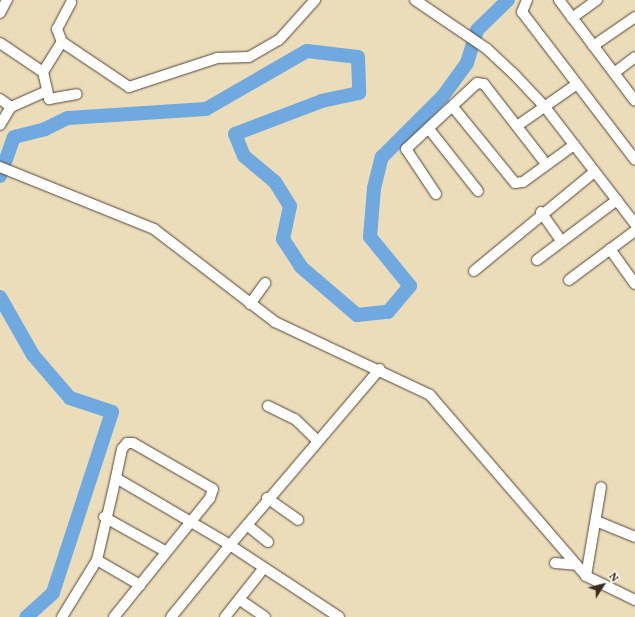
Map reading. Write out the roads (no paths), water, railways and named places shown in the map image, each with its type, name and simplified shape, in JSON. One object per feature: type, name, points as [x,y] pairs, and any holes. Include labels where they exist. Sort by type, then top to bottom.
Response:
[{"type":"street","points":[[0,14],[6,0]]},
{"type":"street","points":[[71,3],[57,30],[62,42],[124,86],[133,87],[171,71],[221,57],[259,54],[279,40],[315,0]]},
{"type":"street","points":[[414,0],[427,4],[466,37],[487,49],[545,107],[635,224]]},
{"type":"street","points":[[527,0],[522,12],[635,160]]},
{"type":"street","points":[[559,0],[635,101]]},
{"type":"street","points":[[572,18],[597,0]]},
{"type":"street","points":[[594,46],[635,17]]},
{"type":"street","points":[[62,42],[43,72],[45,92],[51,100],[77,94]]},
{"type":"street","points":[[0,43],[43,72]]},
{"type":"street","points":[[614,73],[635,56]]},
{"type":"street","points":[[436,194],[406,153],[429,129],[480,82],[517,126],[546,164]]},
{"type":"street","points":[[517,126],[577,84]]},
{"type":"street","points":[[0,125],[11,107],[45,92]]},
{"type":"street","points":[[0,99],[11,107]]},
{"type":"street","points":[[453,106],[515,183],[523,182],[574,145]]},
{"type":"street","points":[[429,129],[478,191]]},
{"type":"street","points":[[0,168],[154,229],[275,322],[420,388],[440,404],[586,576],[635,600]]},
{"type":"street","points":[[474,271],[541,212],[594,172]]},
{"type":"street","points":[[538,260],[617,200]]},
{"type":"street","points":[[541,212],[562,241]]},
{"type":"street","points":[[569,280],[635,232]]},
{"type":"street","points":[[610,249],[635,284]]},
{"type":"street","points":[[250,304],[265,283]]},
{"type":"street","points":[[171,617],[247,525],[267,498],[380,369]]},
{"type":"street","points":[[268,406],[295,419],[317,440]]},
{"type":"street","points":[[62,617],[97,560],[104,517],[116,478],[122,449],[127,443],[132,443],[209,484],[214,489],[210,498],[190,520],[114,617]]},
{"type":"street","points":[[116,478],[190,520],[230,545],[263,570],[339,617]]},
{"type":"street","points":[[586,576],[601,487]]},
{"type":"street","points":[[267,498],[298,520]]},
{"type":"street","points":[[104,517],[166,551]]},
{"type":"street","points":[[596,521],[635,537]]},
{"type":"street","points":[[247,525],[268,542]]},
{"type":"street","points":[[97,560],[140,584]]},
{"type":"street","points":[[555,563],[576,564]]},
{"type":"street","points":[[225,617],[263,570]]},
{"type":"street","points":[[240,600],[265,617]]},
{"type":"waterway","points":[[0,176],[14,137],[45,129],[68,118],[206,109],[307,51],[358,57],[359,93],[322,101],[235,134],[244,156],[275,182],[290,206],[283,239],[301,267],[357,315],[388,312],[410,286],[370,237],[374,188],[382,157],[443,96],[467,63],[477,30],[508,0]]},
{"type":"waterway","points":[[0,297],[33,355],[70,398],[112,412],[53,593],[26,617]]}]
